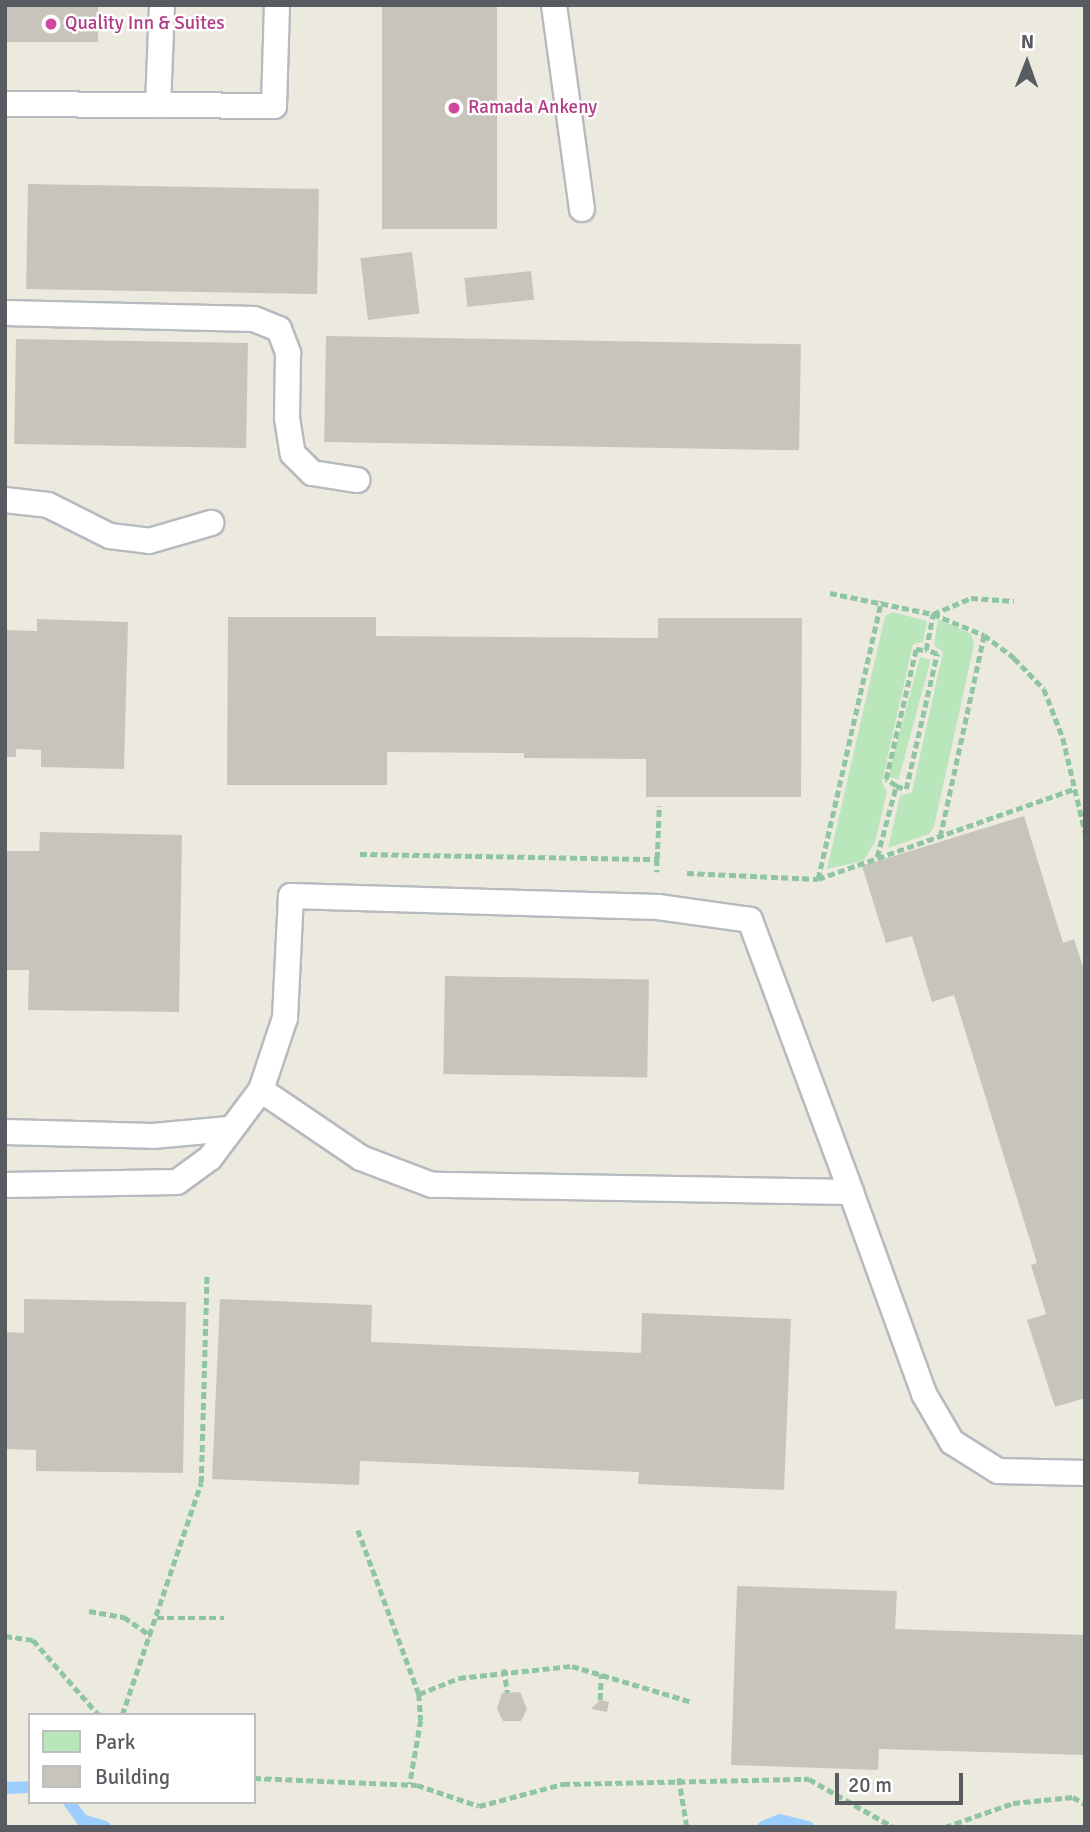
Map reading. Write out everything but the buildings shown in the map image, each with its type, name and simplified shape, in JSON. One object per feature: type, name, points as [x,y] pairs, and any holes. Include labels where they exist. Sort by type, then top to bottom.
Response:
[{"type":"lane","points":[[158,105],[162,5]]},
{"type":"lane","points":[[5,104],[274,106],[277,5]]},
{"type":"lane","points":[[554,5],[582,209]]},
{"type":"lane","points":[[5,313],[254,319],[279,329],[288,353],[286,418],[293,454],[312,473],[357,480]]},
{"type":"lane","points":[[5,500],[48,505],[110,536],[149,541],[211,523]]},
{"type":"lane","points":[[5,1185],[177,1182],[210,1158],[229,1129],[261,1090],[285,1018],[291,896],[658,907],[750,920],[924,1394],[952,1442],[998,1471],[1085,1474]]},
{"type":"lane","points":[[261,1090],[361,1158],[432,1185],[851,1192]]},
{"type":"lane","points":[[5,1132],[153,1136],[229,1129]]},
{"type":"path","points":[[830,593],[881,601],[933,614],[984,635],[1044,689],[1063,738],[1085,832]]},
{"type":"path","points":[[933,614],[971,598],[1014,601]]},
{"type":"path","points":[[818,879],[881,601]]},
{"type":"path","points":[[926,650],[933,614]]},
{"type":"path","points":[[940,838],[984,635]]},
{"type":"path","points":[[916,649],[926,650],[937,654],[906,789],[896,786],[886,779],[916,649]]},
{"type":"path","points":[[877,857],[896,786]]},
{"type":"path","points":[[684,873],[818,879],[1073,789]]},
{"type":"path","points":[[659,806],[657,872],[670,873]]},
{"type":"path","points":[[360,854],[657,859]]},
{"type":"path","points":[[123,1713],[158,1618],[201,1483],[207,1273]]},
{"type":"path","points":[[358,1530],[419,1694],[421,1720],[410,1784]]},
{"type":"path","points":[[89,1611],[124,1618],[151,1636]]},
{"type":"path","points":[[158,1618],[224,1618]]},
{"type":"path","points":[[5,1636],[33,1640],[97,1713]]},
{"type":"path","points":[[419,1694],[432,1685],[504,1669],[572,1666],[692,1702]]},
{"type":"path","points":[[504,1669],[508,1693]]},
{"type":"path","points":[[600,1700],[601,1674]]},
{"type":"path","points":[[256,1778],[410,1784],[445,1790],[479,1806],[563,1784],[679,1778],[809,1779],[893,1827]]},
{"type":"path","points":[[679,1778],[687,1827]]},
{"type":"path","points":[[945,1827],[1013,1803],[1073,1797],[1085,1804]]},
{"type":"green space","points":[[893,612],[927,621],[923,642],[913,644],[882,782],[887,792],[875,842],[863,861],[827,869],[885,616]]},
{"type":"green space","points":[[938,619],[971,634],[974,645],[934,827],[929,834],[888,848],[900,796],[912,792],[943,652],[934,645]]},
{"type":"green space","points":[[920,657],[931,660],[899,780],[888,777]]},
{"type":"waterway","points":[[5,1788],[28,1787]]},
{"type":"waterway","points":[[70,1804],[82,1820],[105,1827]]},
{"type":"waterway","points":[[763,1827],[780,1820],[808,1827]]},
{"type":"place","name":"Quality Inn & Suites","points":[[51,24]]},
{"type":"place","name":"Ramada Ankeny","points":[[454,108]]}]
